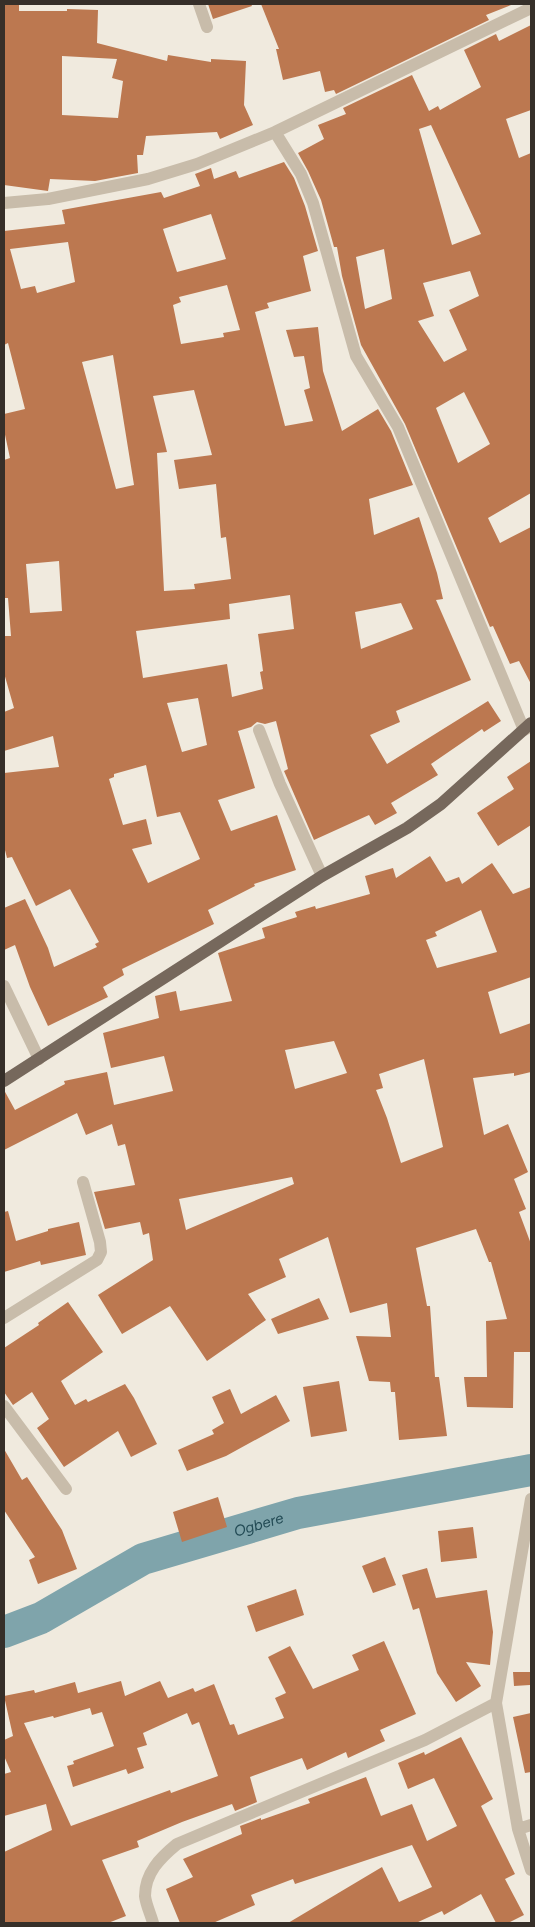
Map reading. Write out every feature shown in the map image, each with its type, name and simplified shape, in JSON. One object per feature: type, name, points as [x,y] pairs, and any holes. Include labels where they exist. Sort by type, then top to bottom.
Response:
[{"type":"main road","points":[[4,1081],[322,876],[407,828],[441,804],[529,726]]},
{"type":"street","points":[[199,4],[207,27]]},
{"type":"street","points":[[4,203],[48,200],[148,179],[198,164],[275,132],[531,8]]},
{"type":"street","points":[[275,132],[301,174],[313,203],[356,356],[398,427],[529,726]]},
{"type":"street","points":[[259,730],[280,784],[322,876]]},
{"type":"street","points":[[4,986],[39,1059]]},
{"type":"street","points":[[4,1318],[97,1260],[102,1252],[83,1182]]},
{"type":"street","points":[[4,1406],[66,1489]]},
{"type":"street","points":[[531,1500],[496,1703],[518,1829],[531,1870]]},
{"type":"street","points":[[153,1923],[145,1897],[150,1874],[161,1857],[178,1844],[425,1740],[496,1703]]},
{"type":"street","points":[[518,1829],[531,1825]]},
{"type":"building","points":[[4,4],[19,4],[19,11],[98,10],[97,43],[167,61],[168,55],[211,62],[211,59],[246,61],[244,105],[253,125],[220,139],[217,132],[146,136],[143,155],[137,155],[138,173],[95,181],[50,179],[48,191],[4,185]],"holes":[[[62,56],[117,59],[112,78],[123,81],[118,118],[62,115]]]},
{"type":"building","points":[[208,4],[251,4],[252,6],[213,19]]},
{"type":"building","points":[[261,4],[511,5],[486,15],[489,20],[336,94],[334,90],[325,92],[320,71],[283,80],[276,49],[279,49]]},
{"type":"building","points":[[531,25],[531,110],[506,119],[519,158],[531,153],[531,493],[488,518],[500,543],[531,527],[531,684],[519,661],[510,664],[493,626],[490,627],[405,424],[361,345],[342,276],[337,247],[334,247],[321,200],[298,153],[324,139],[318,125],[346,114],[343,108],[412,75],[429,111],[438,106],[440,110],[481,87],[464,50],[496,34],[499,41]],"holes":[[[431,125],[481,234],[452,245],[419,129]],[[384,249],[392,299],[365,309],[356,257]],[[470,271],[479,296],[449,310],[467,350],[444,362],[418,321],[434,316],[423,283]],[[464,392],[490,444],[458,463],[436,408]]]},
{"type":"building","points":[[284,162],[294,178],[305,206],[318,251],[303,256],[311,291],[267,303],[269,308],[255,312],[285,426],[313,421],[304,390],[310,388],[304,356],[294,357],[286,330],[318,327],[323,371],[342,431],[378,409],[391,431],[413,485],[369,499],[374,535],[419,517],[437,573],[443,599],[436,600],[471,680],[396,711],[400,722],[370,735],[387,764],[488,701],[501,721],[484,732],[482,729],[431,764],[438,775],[391,803],[397,813],[375,825],[369,815],[314,840],[284,771],[288,769],[276,721],[265,724],[257,722],[251,727],[238,731],[255,788],[218,800],[231,831],[277,815],[296,870],[254,884],[255,886],[208,910],[214,924],[122,969],[124,975],[103,987],[108,997],[48,1026],[30,987],[15,945],[4,950],[4,908],[25,899],[48,948],[54,967],[97,947],[95,944],[99,942],[70,889],[36,906],[12,857],[7,858],[4,846],[4,773],[59,767],[53,736],[4,751],[4,712],[14,708],[4,673],[4,636],[11,636],[8,598],[5,598],[4,581],[4,460],[10,458],[4,430],[4,414],[25,409],[8,343],[4,345],[4,231],[65,224],[62,210],[161,192],[164,198],[200,186],[195,174],[211,168],[214,179],[236,171],[239,178]],"holes":[[[211,214],[226,259],[177,272],[163,229]],[[68,242],[75,282],[37,293],[35,286],[21,289],[10,249]],[[227,285],[240,330],[223,333],[224,337],[181,344],[173,305],[181,302],[179,297]],[[113,355],[134,485],[116,489],[82,362]],[[194,390],[212,455],[174,460],[179,489],[216,484],[221,538],[226,537],[231,579],[194,584],[195,589],[164,591],[157,453],[167,452],[153,396]],[[59,561],[62,611],[30,613],[26,564]],[[290,595],[294,629],[258,634],[263,671],[260,672],[263,689],[232,697],[227,664],[143,678],[136,631],[230,619],[229,604]],[[401,603],[413,629],[361,649],[355,612]],[[198,698],[207,745],[182,752],[167,703]],[[146,765],[157,817],[180,812],[200,859],[148,883],[132,849],[152,844],[146,819],[123,825],[109,779],[114,777],[114,774]]]},
{"type":"building","points":[[531,761],[531,825],[498,846],[477,813],[514,789],[507,777]]},
{"type":"building","points":[[430,856],[446,882],[459,877],[462,884],[492,863],[513,894],[531,887],[531,977],[488,992],[500,1034],[531,1023],[531,1072],[514,1076],[514,1073],[473,1078],[484,1135],[508,1124],[528,1172],[514,1179],[526,1209],[519,1212],[531,1244],[530,1352],[514,1352],[513,1408],[467,1407],[464,1377],[487,1377],[486,1321],[507,1319],[491,1262],[489,1262],[476,1229],[416,1248],[427,1306],[430,1306],[435,1377],[439,1377],[447,1436],[399,1440],[395,1392],[391,1392],[390,1382],[369,1381],[356,1336],[391,1337],[387,1303],[350,1313],[328,1237],[279,1259],[286,1277],[248,1294],[266,1320],[207,1361],[170,1306],[122,1334],[98,1295],[153,1260],[149,1233],[143,1235],[140,1222],[105,1229],[94,1192],[135,1185],[125,1144],[118,1146],[112,1124],[86,1135],[77,1113],[4,1150],[4,1090],[15,1110],[65,1084],[64,1081],[107,1072],[114,1105],[173,1091],[164,1056],[111,1068],[103,1033],[159,1018],[155,996],[176,991],[180,1011],[232,1001],[218,953],[265,938],[262,928],[297,917],[295,912],[315,906],[316,909],[370,894],[365,876],[393,868],[396,878]],"holes":[[[481,910],[497,952],[437,968],[426,940],[437,936],[435,932]],[[334,1041],[347,1073],[295,1089],[285,1050]],[[424,1059],[443,1147],[401,1163],[376,1090],[383,1088],[379,1074]],[[292,1177],[294,1184],[186,1230],[179,1199]]]},
{"type":"building","points":[[8,1211],[16,1241],[48,1231],[48,1229],[79,1222],[86,1255],[41,1265],[40,1261],[4,1272],[4,1212]]},
{"type":"building","points":[[319,1298],[329,1319],[278,1334],[271,1319]]},
{"type":"building","points":[[68,1302],[103,1352],[61,1381],[75,1405],[86,1399],[88,1402],[125,1384],[157,1444],[131,1457],[118,1431],[64,1467],[37,1428],[49,1419],[32,1392],[13,1405],[4,1392],[4,1348],[39,1325],[38,1323]]},
{"type":"building","points":[[339,1381],[347,1431],[311,1437],[303,1387]]},
{"type":"building","points":[[230,1389],[241,1414],[276,1395],[290,1421],[226,1456],[187,1471],[178,1450],[214,1434],[212,1430],[224,1423],[212,1397]]},
{"type":"building","points":[[4,1449],[22,1480],[27,1477],[62,1530],[77,1569],[38,1584],[29,1560],[35,1557],[4,1510]]},
{"type":"building","points":[[218,1497],[227,1527],[182,1542],[173,1512]]},
{"type":"building","points":[[473,1527],[477,1558],[441,1562],[438,1531]]},
{"type":"building","points":[[385,1557],[396,1585],[373,1593],[362,1566]]},
{"type":"building","points":[[427,1568],[436,1598],[487,1590],[493,1632],[490,1665],[466,1662],[481,1686],[456,1702],[437,1673],[419,1608],[413,1610],[402,1575]]},
{"type":"building","points":[[296,1589],[304,1615],[256,1632],[247,1606]]},
{"type":"building","points":[[384,1641],[416,1714],[380,1730],[385,1741],[348,1758],[346,1752],[307,1770],[302,1758],[250,1777],[257,1802],[235,1811],[232,1804],[182,1822],[137,1841],[139,1847],[102,1860],[126,1916],[108,1923],[4,1923],[4,1852],[52,1830],[46,1804],[4,1816],[4,1774],[11,1772],[4,1756],[4,1740],[13,1736],[4,1696],[34,1690],[35,1693],[75,1682],[78,1693],[121,1681],[125,1696],[160,1681],[168,1698],[193,1688],[195,1692],[214,1684],[230,1725],[234,1724],[238,1735],[284,1718],[275,1698],[286,1693],[268,1657],[290,1646],[313,1689],[359,1670],[352,1655]],"holes":[[[90,1708],[92,1715],[102,1712],[114,1746],[73,1761],[74,1764],[67,1766],[73,1787],[126,1769],[128,1774],[144,1768],[137,1748],[147,1745],[143,1733],[187,1713],[192,1725],[199,1722],[218,1776],[171,1793],[170,1790],[71,1826],[24,1723],[53,1716],[54,1718]]]},
{"type":"building","points":[[513,1672],[530,1672],[530,1685],[514,1686]]},
{"type":"building","points":[[531,1713],[531,1772],[525,1773],[513,1717]]},
{"type":"building","points":[[461,1737],[493,1799],[481,1806],[515,1874],[505,1879],[524,1915],[508,1923],[496,1923],[481,1894],[444,1915],[442,1911],[416,1923],[288,1923],[382,1867],[399,1902],[432,1887],[412,1845],[295,1884],[293,1879],[251,1895],[255,1905],[213,1923],[180,1923],[166,1889],[193,1877],[183,1859],[242,1834],[240,1826],[310,1803],[308,1799],[366,1777],[381,1816],[412,1804],[427,1841],[457,1826],[434,1778],[408,1789],[398,1763],[424,1752],[425,1755]]},
{"type":"waterway","name":"Ogbere","points":[[4,1632],[41,1618],[143,1559],[298,1513],[531,1470]]}]
